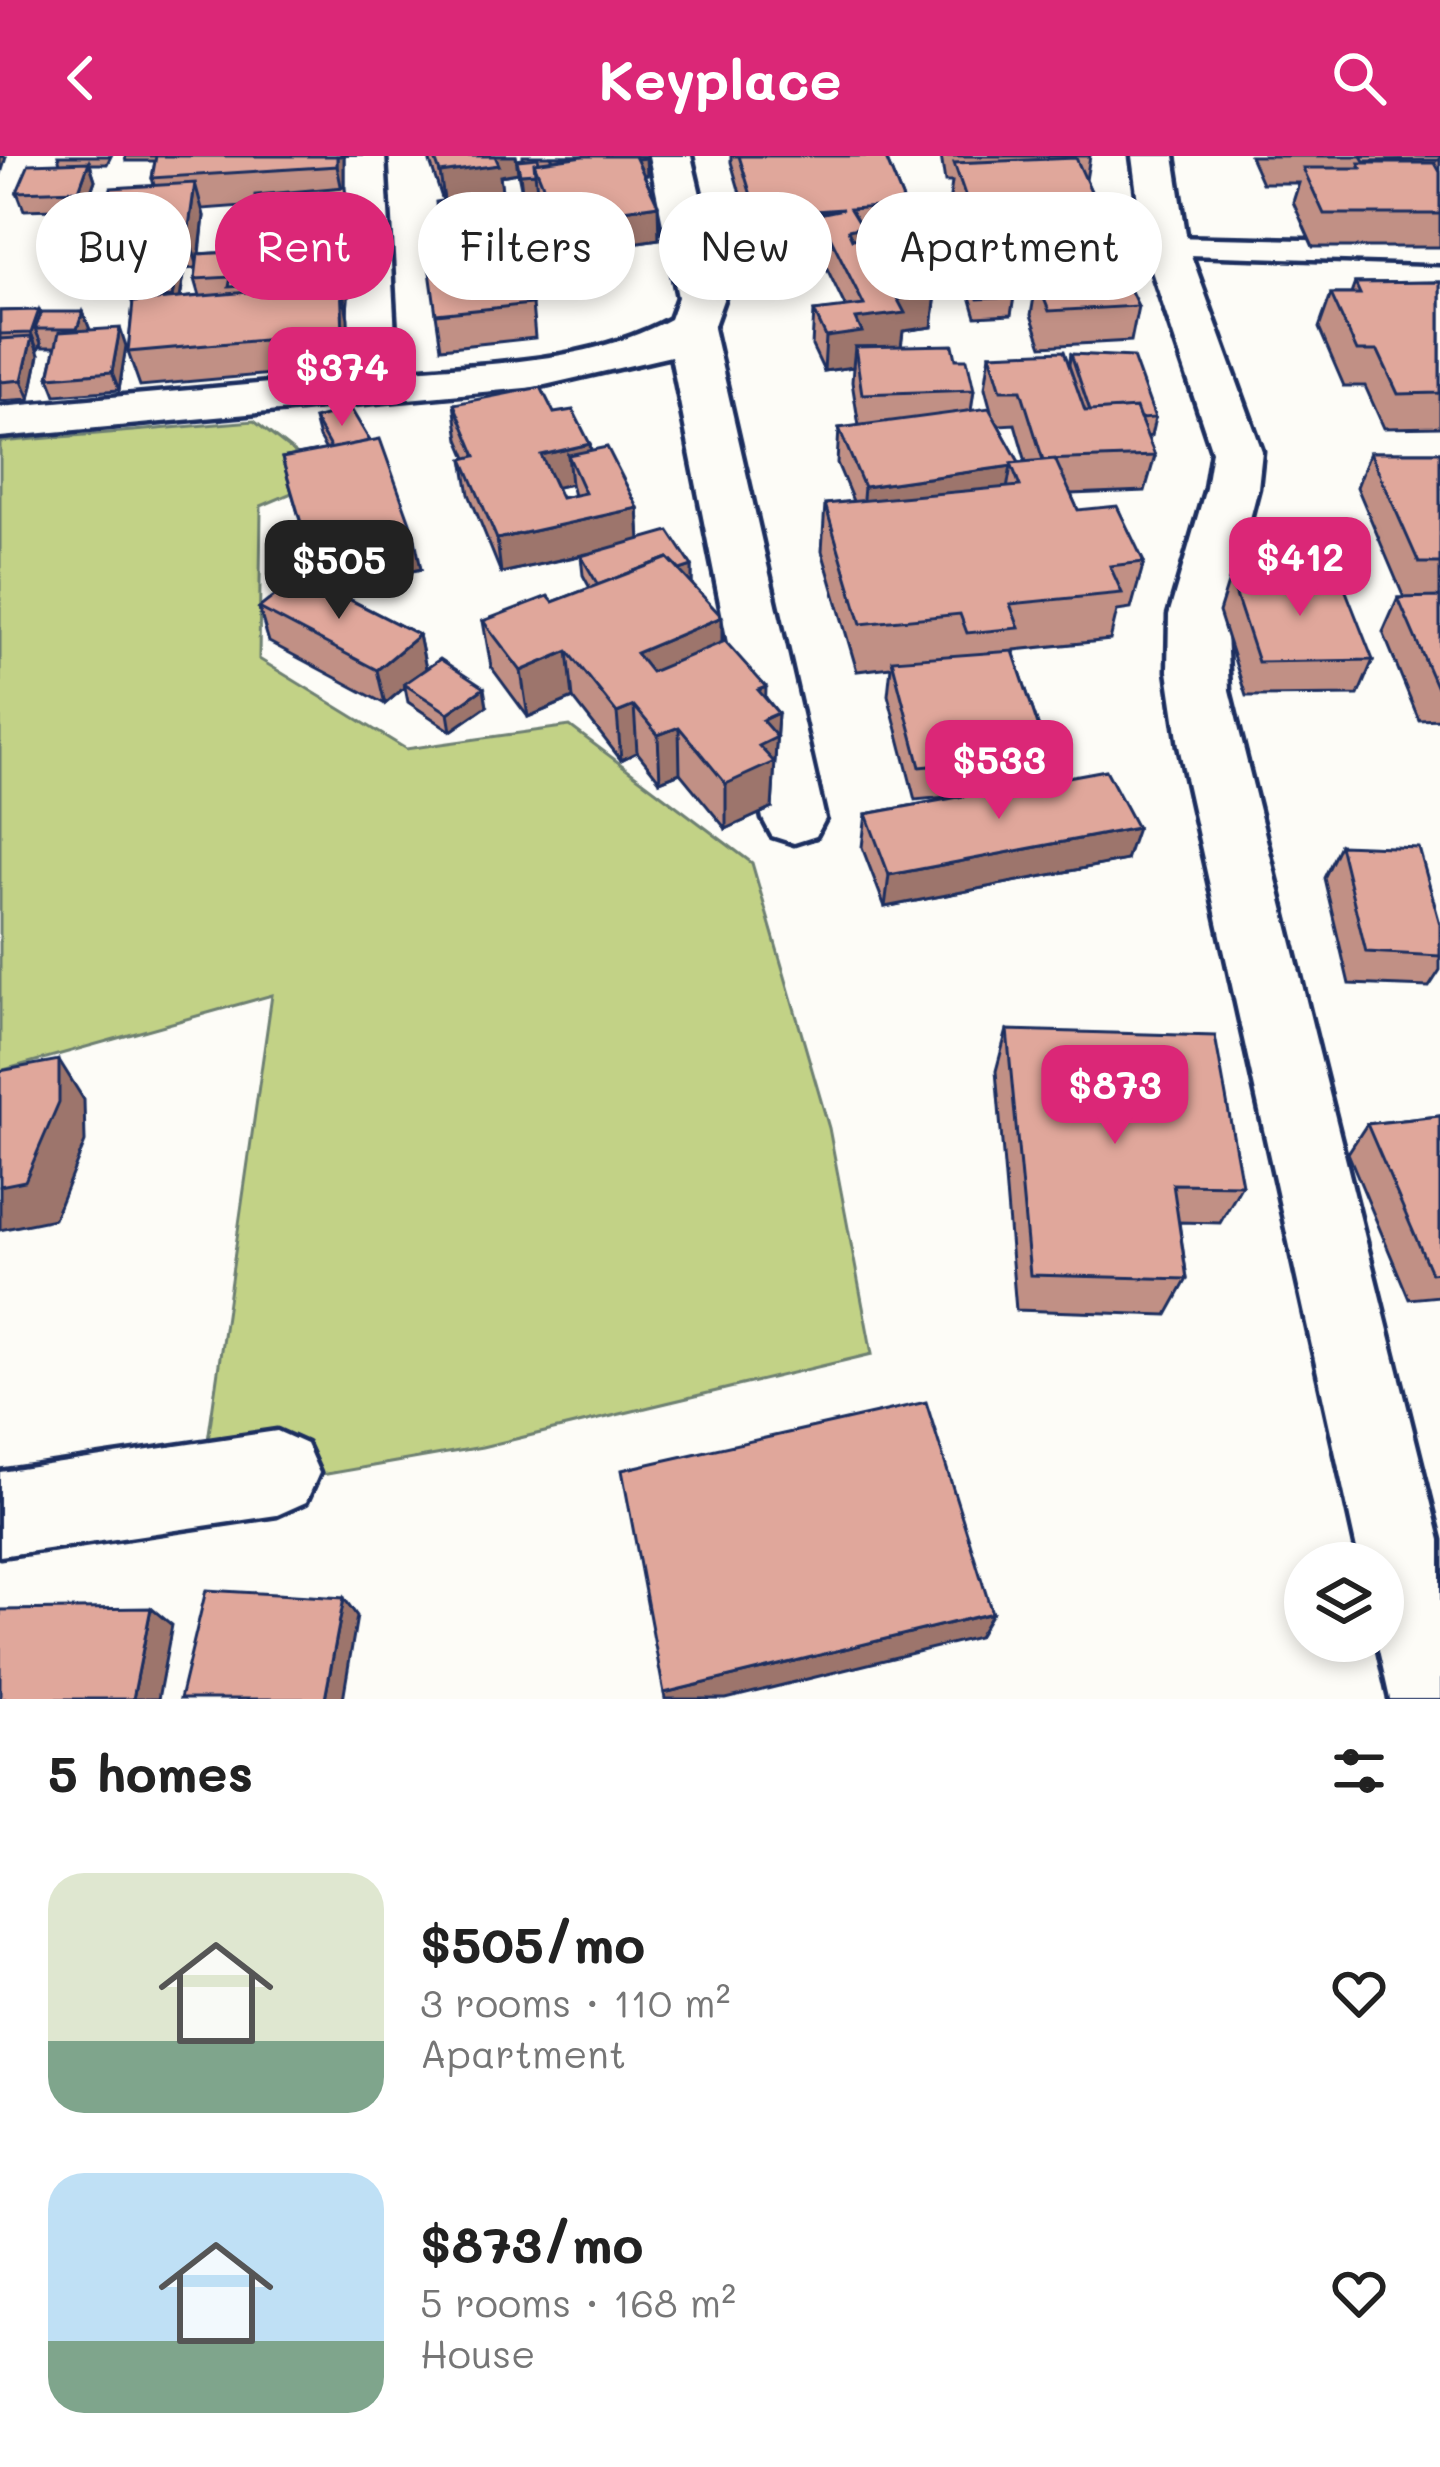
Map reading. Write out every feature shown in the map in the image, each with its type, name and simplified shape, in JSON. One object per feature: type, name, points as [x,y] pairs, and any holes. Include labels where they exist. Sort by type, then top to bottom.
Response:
[{"type":"street","points":[[364,156],[373,388]]},
{"type":"street","points":[[0,422],[373,388],[600,360],[689,327],[700,312],[701,297],[670,156]]},
{"type":"street","points":[[1153,156],[1166,247],[1237,451],[1237,483],[1198,602],[1196,663],[1209,746],[1435,1699]]},
{"type":"street","points":[[689,327],[794,819]]},
{"type":"street","points":[[0,1514],[277,1473]]},
{"type":"lane","points":[[1166,247],[1440,253]]},
{"type":"green space","points":[[254,421],[327,478],[261,506],[259,659],[406,749],[570,726],[752,863],[829,1128],[872,1354],[482,1447],[200,1496],[272,995],[0,1071],[0,442]]},
{"type":"building","points":[[156,156],[337,156],[337,166],[152,178]]},
{"type":"building","points":[[434,156],[495,156],[499,165],[440,173]]},
{"type":"building","points":[[635,156],[658,205],[635,208],[635,192],[546,192],[534,163]]},
{"type":"building","points":[[739,156],[885,156],[900,192],[856,192],[856,209],[850,209],[856,228],[848,230],[856,238],[856,289],[832,240],[832,211],[843,209],[832,210],[832,192],[750,192]]},
{"type":"building","points":[[1361,156],[1440,156],[1440,160],[1364,161]]},
{"type":"building","points":[[538,158],[535,173],[520,174],[517,160]]},
{"type":"building","points":[[1076,158],[1091,192],[964,192],[954,163]]},
{"type":"building","points":[[89,162],[79,190],[17,192],[29,164]]},
{"type":"building","points":[[1359,163],[1435,163],[1440,172],[1440,214],[1324,214],[1303,168],[1361,168]]},
{"type":"building","points":[[195,183],[191,212],[191,192],[110,192],[111,188]]},
{"type":"building","points":[[345,187],[345,192],[289,192]]},
{"type":"building","points":[[215,253],[215,278],[195,279],[198,254]]},
{"type":"building","points":[[1440,282],[1440,393],[1398,394],[1378,351],[1357,351],[1331,294],[1360,294],[1355,283]]},
{"type":"building","points":[[191,297],[342,300],[343,333],[128,352],[133,302]]},
{"type":"building","points":[[434,300],[531,300],[532,304],[436,314]]},
{"type":"building","points":[[862,300],[898,300],[905,313],[856,319],[862,332],[826,337],[814,311],[864,305]]},
{"type":"building","points":[[1045,300],[1135,300],[1138,306],[1049,311]]},
{"type":"building","points":[[39,310],[31,333],[0,334],[0,311]]},
{"type":"building","points":[[42,312],[83,312],[77,329],[35,329]]},
{"type":"building","points":[[120,328],[112,372],[49,377],[59,332]]},
{"type":"building","points":[[32,337],[22,380],[0,382],[0,339]]},
{"type":"building","points":[[953,345],[956,359],[967,359],[974,390],[862,394],[855,347]]},
{"type":"building","points":[[1064,351],[1085,411],[1136,408],[1155,456],[1043,460],[1021,390],[1001,390],[990,354]]},
{"type":"building","points":[[1071,354],[1133,357],[1155,418],[1140,419],[1136,408],[1090,411]]},
{"type":"building","points":[[541,387],[554,413],[573,410],[590,444],[541,455],[561,498],[585,493],[568,455],[607,447],[638,508],[497,539],[463,459],[476,456],[454,404]]},
{"type":"building","points":[[989,408],[1019,462],[1012,466],[864,487],[839,428]]},
{"type":"building","points":[[351,409],[370,441],[331,449],[314,419]]},
{"type":"building","points":[[380,439],[414,534],[311,557],[282,458]]},
{"type":"building","points":[[1370,452],[1440,452],[1440,563],[1419,563]]},
{"type":"building","points":[[1055,459],[1078,510],[1117,506],[1144,562],[1110,566],[1122,593],[1010,604],[1019,628],[967,633],[960,614],[861,624],[825,504],[1020,486],[1011,463]]},
{"type":"building","points":[[669,531],[692,566],[680,570],[668,558],[598,585],[581,556]]},
{"type":"building","points":[[668,558],[722,617],[636,653],[651,672],[725,641],[766,687],[758,690],[778,713],[762,720],[777,737],[759,746],[774,762],[726,784],[679,727],[658,735],[634,706],[617,713],[568,651],[521,671],[483,621],[548,596],[553,602]]},
{"type":"building","points":[[301,575],[419,635],[377,670],[259,608]]},
{"type":"building","points":[[1340,576],[1373,660],[1258,662],[1230,577]]},
{"type":"building","points":[[1440,597],[1440,686],[1436,686],[1398,598]]},
{"type":"building","points":[[1013,651],[1048,755],[920,767],[892,660]]},
{"type":"building","points":[[440,659],[484,688],[448,713],[404,684]]},
{"type":"building","points":[[1106,770],[1137,828],[889,875],[866,814]]},
{"type":"building","points":[[1340,845],[1419,848],[1440,924],[1440,956],[1366,952]]},
{"type":"building","points":[[1007,1030],[1215,1036],[1242,1185],[1173,1184],[1187,1279],[1030,1275]]},
{"type":"building","points":[[59,1060],[59,1102],[25,1181],[0,1186],[0,1071]]},
{"type":"building","points":[[1440,1116],[1440,1272],[1431,1273],[1367,1124]]},
{"type":"building","points":[[926,1402],[992,1613],[664,1693],[622,1470]]},
{"type":"building","points":[[206,1590],[344,1598],[325,1699],[180,1699]]},
{"type":"building","points":[[151,1608],[133,1699],[0,1699],[0,1610]]}]
